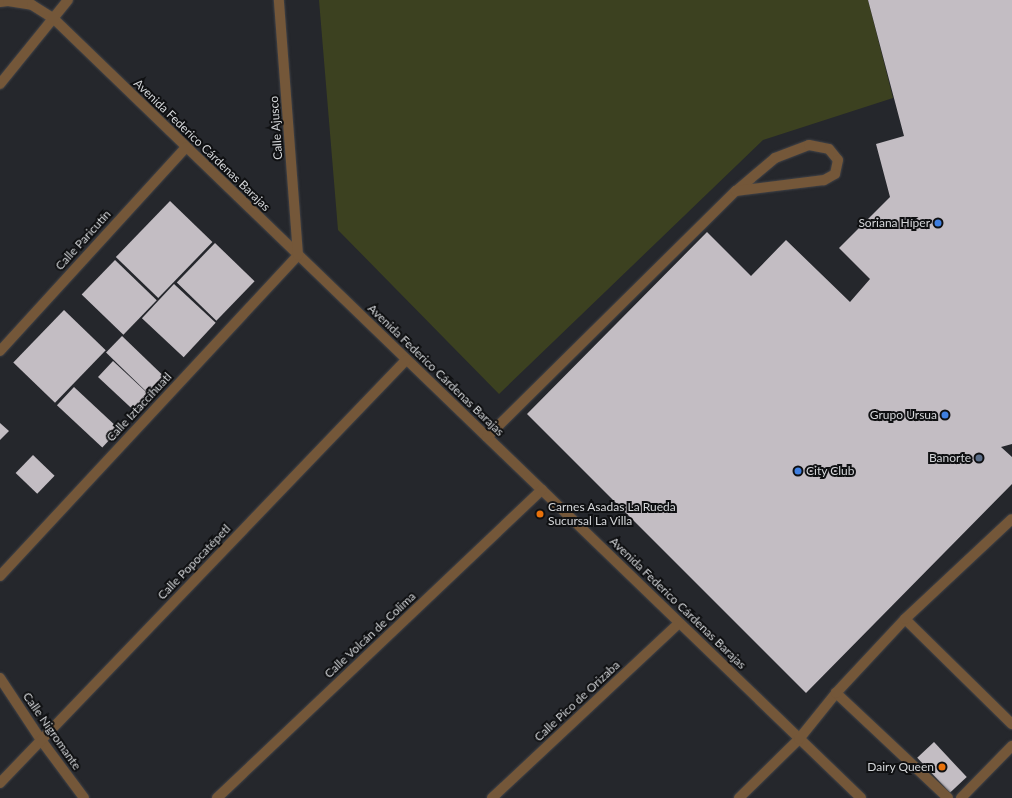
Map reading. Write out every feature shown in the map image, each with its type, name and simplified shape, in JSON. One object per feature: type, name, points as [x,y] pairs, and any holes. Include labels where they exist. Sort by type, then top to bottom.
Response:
[{"type":"street","points":[[0,84],[68,0]]},
{"type":"street","name":"Calle Ajusco","points":[[279,0],[298,255]]},
{"type":"street","name":"Avenida Federico Cárdenas Barajas","points":[[0,2],[8,1],[32,5],[53,18],[861,798]]},
{"type":"street","points":[[487,437],[736,191],[775,158],[809,146],[829,149],[838,160],[835,174],[824,180],[736,191]]},
{"type":"street","name":"Calle Paricutín","points":[[0,351],[186,147]]},
{"type":"street","name":"Calle Iztaccíhuatl","points":[[0,576],[298,255]]},
{"type":"street","name":"Calle Popocatépetl","points":[[0,783],[406,360]]},
{"type":"street","name":"Calle Volcán de Colima","points":[[217,798],[542,490]]},
{"type":"street","points":[[739,798],[799,739],[836,693],[905,619],[1012,519]]},
{"type":"street","points":[[905,619],[1012,724]]},
{"type":"street","name":"Calle Pico de Orizaba","points":[[492,798],[679,623]]},
{"type":"street","name":"Calle Nigromante","points":[[0,678],[41,740],[84,798]]},
{"type":"street","points":[[836,693],[948,798]]},
{"type":"street","points":[[961,798],[1012,746]]},
{"type":"green space","points":[[319,0],[868,0],[893,98],[763,140],[499,394],[338,230]]},
{"type":"building","name":"City Club","points":[[868,0],[1012,0],[1012,444],[1001,447],[1012,457],[1012,484],[806,693],[527,414],[707,232],[751,276],[786,240],[850,302],[870,279],[839,248],[890,197],[876,144],[904,136]]},
{"type":"building","points":[[170,201],[212,242],[158,298],[116,257]]},
{"type":"building","points":[[215,243],[255,281],[216,321],[177,283]]},
{"type":"building","points":[[115,260],[157,300],[123,335],[82,295]]},
{"type":"building","points":[[174,284],[216,323],[184,357],[142,318]]},
{"type":"building","points":[[64,310],[106,350],[55,403],[13,363]]},
{"type":"building","points":[[122,336],[166,378],[150,395],[106,353]]},
{"type":"building","points":[[113,361],[148,394],[133,410],[98,377]]},
{"type":"building","points":[[74,387],[119,429],[102,448],[57,405]]},
{"type":"building","points":[[0,423],[9,431],[0,440]]},
{"type":"building","points":[[33,455],[55,476],[37,494],[16,473]]},
{"type":"building","name":"Dairy Queen","points":[[934,742],[967,777],[950,793],[917,758]]},
{"type":"place","name":"Soriana Híper","points":[[938,223]]},
{"type":"place","name":"Grupo Ursua","points":[[945,415]]},
{"type":"place","name":"Banorte","points":[[979,458]]},
{"type":"place","name":"City Club","points":[[798,471]]},
{"type":"place","name":"Carnes Asadas La Rueda Sucursal La Villa","points":[[540,514]]},
{"type":"place","name":"Dairy Queen","points":[[942,767]]}]
